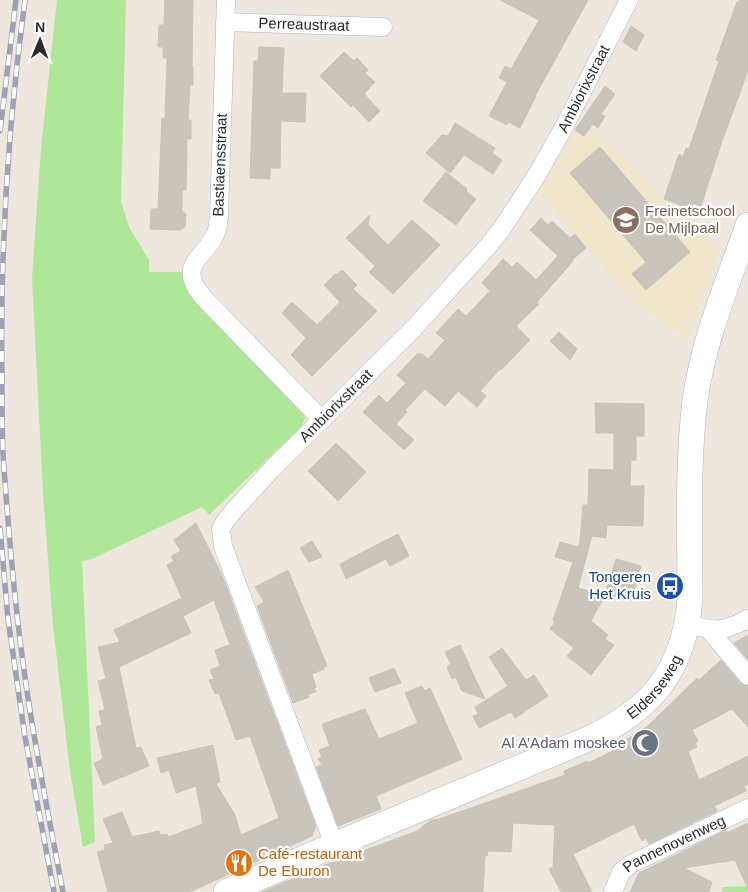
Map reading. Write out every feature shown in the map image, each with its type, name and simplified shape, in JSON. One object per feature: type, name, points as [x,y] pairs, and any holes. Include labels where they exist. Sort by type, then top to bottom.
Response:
[{"type":"main road","name":"Elderseweg","points":[[226,892],[588,739],[624,719],[654,694],[699,628],[690,599],[691,444],[696,399],[704,356],[712,327],[748,225]]},
{"type":"street","name":"Bastiaensstraat","points":[[226,0],[219,216],[215,235],[195,260],[192,268],[192,278],[194,286],[202,296],[322,420]]},
{"type":"street","name":"Ambiorixstraat","points":[[334,845],[221,538],[221,530],[236,508],[272,469],[414,328],[503,227],[538,173],[564,127],[629,0]]},
{"type":"street","name":"Perreaustraat","points":[[225,22],[383,27]]},
{"type":"street","points":[[699,628],[733,627],[748,619]]},
{"type":"street","points":[[699,628],[748,676]]},
{"type":"street","name":"Pannenovenweg","points":[[613,892],[621,872],[631,864],[748,808]]},
{"type":"shaded area","name":"Freinetschool De Mijlpaal","points":[[582,118],[719,249],[688,341],[631,300],[539,191]]},
{"type":"green space","points":[[57,0],[126,0],[121,201],[129,227],[149,260],[149,272],[182,272],[187,288],[300,406],[305,418],[301,427],[209,515],[202,507],[92,559],[82,561],[95,842],[83,847],[70,771],[53,626],[43,494],[32,278],[41,148]]},
{"type":"green space","points":[[748,886],[748,892],[722,892],[723,887]]},
{"type":"building","points":[[165,0],[193,0],[193,85],[190,85],[188,120],[191,120],[191,139],[187,139],[186,190],[182,190],[182,211],[186,214],[185,227],[180,230],[150,229],[151,209],[158,209],[162,118],[165,119],[167,58],[163,58],[163,47],[158,47],[159,25],[164,25]]},
{"type":"building","points":[[500,0],[588,0],[535,96],[520,128],[508,122],[507,125],[489,116],[507,82],[499,78],[505,66],[511,69],[539,20]]},
{"type":"building","points":[[748,0],[748,71],[722,141],[701,206],[693,203],[691,209],[664,199],[679,154],[683,157],[686,148],[689,149],[719,61],[716,60],[737,2]]},
{"type":"building","points":[[631,26],[644,35],[636,51],[623,42]]},
{"type":"building","points":[[259,47],[284,48],[282,93],[306,93],[305,122],[281,121],[280,168],[270,168],[270,179],[250,178],[254,61],[258,61]]},
{"type":"building","points":[[344,52],[354,61],[357,58],[368,70],[365,73],[375,82],[364,94],[380,111],[369,122],[320,76]]},
{"type":"building","points":[[605,86],[615,94],[601,114],[605,116],[598,128],[593,124],[584,136],[575,130]]},
{"type":"building","points":[[455,123],[495,148],[492,153],[502,160],[493,174],[464,155],[450,173],[426,153],[442,135],[448,136]]},
{"type":"building","points":[[600,147],[690,252],[646,290],[632,274],[646,262],[570,173]]},
{"type":"building","points":[[446,172],[476,199],[456,225],[423,201]]},
{"type":"building","points":[[370,215],[368,225],[388,245],[412,220],[440,245],[393,294],[369,272],[375,266],[346,238]]},
{"type":"building","points":[[541,218],[548,225],[552,221],[570,238],[575,234],[586,248],[572,260],[537,302],[539,304],[516,326],[530,340],[480,391],[486,396],[477,407],[458,391],[445,406],[425,389],[405,410],[407,412],[396,424],[414,440],[404,450],[363,412],[379,395],[387,403],[406,383],[397,375],[417,354],[422,354],[428,359],[445,340],[436,333],[458,309],[466,316],[490,291],[482,283],[503,259],[512,267],[517,262],[536,280],[558,256],[530,230]]},
{"type":"building","points":[[342,270],[357,285],[353,289],[377,311],[312,376],[291,355],[306,338],[282,313],[292,302],[317,325],[340,302],[324,285]]},
{"type":"building","points":[[559,332],[577,349],[570,360],[550,341]]},
{"type":"building","points":[[595,403],[644,404],[644,436],[636,436],[636,460],[631,460],[630,486],[644,486],[643,526],[607,525],[606,538],[592,536],[578,588],[605,595],[591,621],[608,635],[605,639],[614,645],[591,675],[567,656],[574,648],[550,629],[555,622],[553,620],[573,562],[555,557],[560,542],[578,547],[583,505],[588,505],[589,469],[614,470],[614,433],[596,433]]},
{"type":"building","points":[[336,443],[366,472],[338,501],[308,471]]},
{"type":"building","points":[[196,523],[222,575],[316,826],[312,836],[190,892],[108,892],[97,852],[105,850],[104,845],[113,843],[103,819],[122,812],[132,837],[159,831],[160,835],[167,834],[168,837],[203,824],[196,786],[176,793],[169,770],[161,773],[157,758],[213,745],[220,782],[216,784],[235,815],[241,835],[279,818],[250,736],[236,740],[219,693],[215,694],[209,680],[214,679],[210,670],[220,666],[215,650],[230,645],[214,600],[183,616],[191,633],[119,667],[136,748],[141,747],[149,766],[103,785],[94,763],[103,759],[96,727],[102,725],[99,711],[105,710],[98,681],[106,679],[98,647],[120,642],[114,630],[182,598],[167,565],[174,561],[171,556],[181,551],[174,540]]},
{"type":"building","points":[[398,534],[409,556],[390,566],[386,559],[346,579],[340,564]]},
{"type":"building","points":[[312,541],[322,557],[309,562],[300,548]]},
{"type":"building","points":[[616,559],[641,566],[631,601],[605,594]]},
{"type":"building","points":[[288,570],[327,666],[312,674],[316,692],[308,694],[310,697],[293,703],[257,606],[264,602],[255,587]]},
{"type":"building","points":[[748,635],[748,660],[734,643]]},
{"type":"building","points":[[460,645],[485,699],[462,691],[456,677],[452,679],[447,667],[451,664],[445,652]]},
{"type":"building","points":[[502,648],[526,680],[534,675],[548,696],[515,718],[511,712],[479,728],[473,716],[478,714],[475,707],[508,686],[489,657]]},
{"type":"building","points":[[721,660],[740,683],[748,686],[748,727],[732,709],[692,730],[698,741],[695,743],[697,747],[688,751],[699,780],[748,756],[748,785],[744,786],[746,791],[714,806],[717,811],[649,844],[646,838],[642,841],[634,824],[573,854],[592,892],[561,892],[549,869],[553,867],[555,825],[513,823],[511,852],[488,851],[487,856],[485,856],[483,892],[262,892],[325,865],[417,831],[431,820],[439,819],[565,775],[564,771],[601,757],[629,742],[627,739],[648,726],[697,678],[699,680]]},
{"type":"building","points":[[394,668],[401,683],[375,692],[369,678]]},
{"type":"building","points":[[422,686],[424,691],[430,688],[462,759],[376,796],[381,809],[338,826],[316,767],[322,765],[318,759],[322,757],[319,750],[330,746],[322,724],[365,709],[379,739],[418,723],[405,693]]},
{"type":"building","points":[[748,823],[748,889],[735,860],[684,868],[712,882],[709,892],[630,892],[639,873],[726,830],[727,833]]},
{"type":"railway","points":[[0,131],[16,0]]},
{"type":"railway","points":[[25,0],[6,188],[2,283],[3,454],[17,616],[24,670],[37,753],[63,892]]},
{"type":"railway","points":[[0,528],[8,619],[25,737],[54,892]]},
{"type":"place","name":"Freinetschool De Mijlpaal","points":[[626,220]]},
{"type":"place","name":"Tongeren Het Kruis","points":[[670,586]]},
{"type":"place","name":"Al A’Adam moskee","points":[[645,743]]},
{"type":"place","name":"Café-restaurant De Eburon","points":[[239,863]]}]
